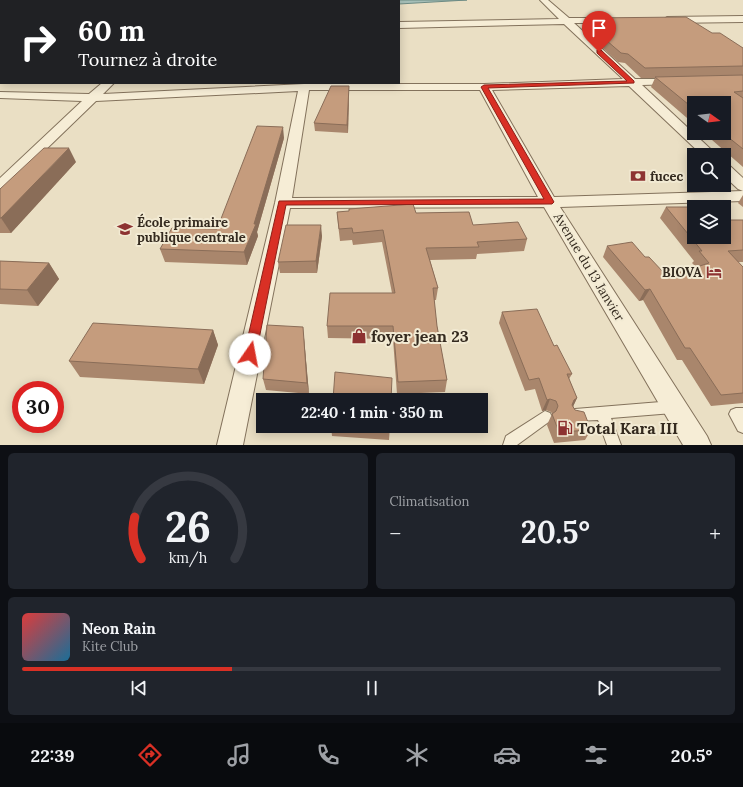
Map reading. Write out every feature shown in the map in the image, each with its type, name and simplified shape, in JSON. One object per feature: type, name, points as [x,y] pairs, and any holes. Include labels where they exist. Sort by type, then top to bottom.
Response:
[{"type":"street","points":[[544,0],[703,148]]},
{"type":"street","points":[[659,20],[743,19]]},
{"type":"street","points":[[400,25],[613,20]]},
{"type":"street","points":[[0,95],[92,98],[304,87],[484,87],[687,81]]},
{"type":"street","points":[[0,186],[107,84]]},
{"type":"street","points":[[230,445],[282,203],[304,87]]},
{"type":"street","name":"Avenue du 13 Janvier","points":[[484,87],[549,202],[698,445]]},
{"type":"street","points":[[731,175],[743,186]]},
{"type":"street","points":[[282,203],[549,202],[743,196]]},
{"type":"lane","points":[[575,415],[675,407]]},
{"type":"lane","points":[[602,413],[614,445]]},
{"type":"lane","points":[[743,414],[736,414],[743,426]]},
{"type":"lane","points":[[510,445],[511,442],[545,417]]},
{"type":"water","points":[[400,0],[467,0],[400,4]]},
{"type":"building","points":[[686,17],[712,33],[720,33],[743,48],[743,66],[645,68],[628,54],[621,53],[584,21],[589,21],[586,18]]},
{"type":"building","points":[[743,75],[743,91],[734,92],[743,98],[743,149],[731,139],[731,96],[687,96],[687,103],[655,77]]},
{"type":"building","points":[[331,86],[349,86],[347,125],[314,123]]},
{"type":"building","points":[[257,126],[283,127],[254,224],[256,224],[244,252],[160,249],[172,228],[217,229]]},
{"type":"building","points":[[44,148],[69,148],[0,218],[0,189]]},
{"type":"building","points":[[413,204],[416,213],[469,212],[473,225],[518,222],[527,239],[477,242],[479,247],[426,248],[438,288],[433,288],[437,326],[447,380],[398,382],[393,326],[327,326],[330,293],[395,293],[383,230],[353,233],[352,228],[339,229],[337,212],[349,211],[349,209]]},
{"type":"building","points":[[666,207],[687,207],[687,233]]},
{"type":"building","points":[[731,220],[743,220],[743,250],[728,251],[743,267],[743,393],[721,395],[690,348],[685,348],[650,289],[645,290],[607,246],[632,242],[645,257],[649,257],[665,274],[681,272],[709,263],[699,251],[702,251],[696,244],[731,244]]},
{"type":"building","points":[[286,225],[321,225],[316,261],[278,262]]},
{"type":"building","points":[[0,261],[49,263],[27,290],[0,289]]},
{"type":"building","points":[[537,309],[554,346],[557,345],[572,374],[567,374],[577,398],[574,400],[572,405],[575,410],[584,412],[591,430],[559,432],[552,414],[556,411],[558,406],[556,401],[550,399],[547,400],[539,378],[529,380],[502,312]]},
{"type":"building","points":[[93,323],[213,330],[198,369],[69,361]]},
{"type":"building","points":[[267,325],[303,327],[307,383],[263,379]]},
{"type":"building","points":[[335,372],[392,378],[391,393],[334,393]]},
{"type":"place","name":"fucec","points":[[638,176]]},
{"type":"place","name":"École primaire publique centrale","points":[[125,229]]},
{"type":"place","name":"BIOVA","points":[[714,272]]},
{"type":"place","name":"foyer jean 23","points":[[359,336]]},
{"type":"place","name":"Total Kara III","points":[[565,428]]},
{"type":"route","points":[[250,354],[282,203],[549,202],[484,87],[632,82],[599,52]]}]
